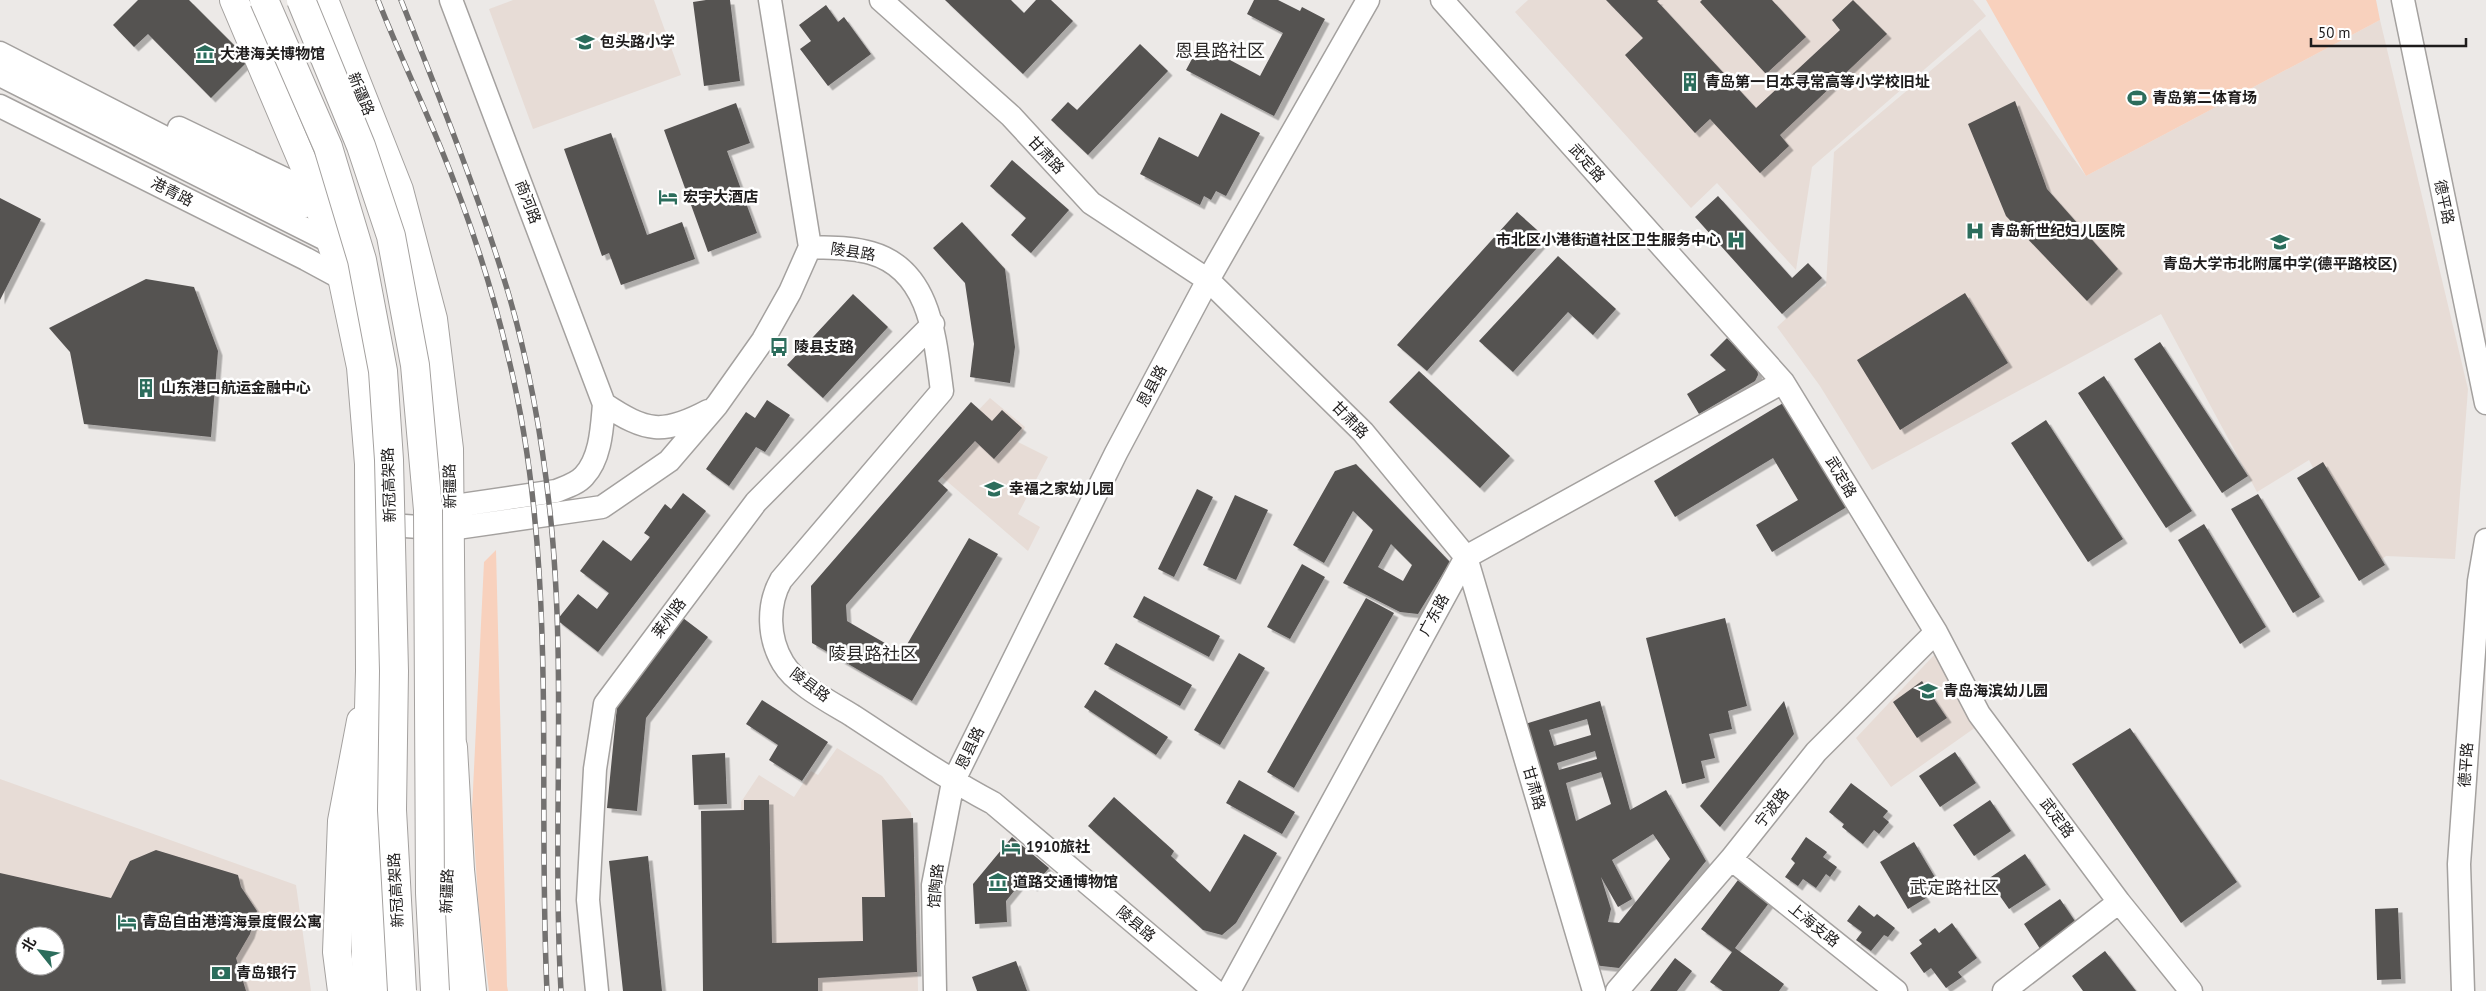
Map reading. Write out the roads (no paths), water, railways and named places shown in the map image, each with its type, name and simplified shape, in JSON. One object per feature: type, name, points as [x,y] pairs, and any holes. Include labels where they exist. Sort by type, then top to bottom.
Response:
[{"type":"main road","points":[[234,0],[316,198],[343,280],[360,367],[369,464],[370,523],[370,671],[364,899],[367,991]]},
{"type":"main road","name":"新冠高架路","points":[[264,0],[328,147],[362,260],[383,371],[390,479],[394,671],[392,810],[402,991]]},
{"type":"main road","points":[[301,0],[361,146],[390,236],[415,365],[428,510],[430,893],[435,991]]},
{"type":"main road","name":"新疆路","points":[[324,0],[399,190],[433,319],[449,449],[453,747],[446,924],[454,991]]},
{"type":"main road","points":[[342,991],[337,952],[342,821],[370,671]]},
{"type":"main road","points":[[370,671],[381,793],[384,937],[388,991]]},
{"type":"main road","points":[[453,747],[460,870],[472,991]]},
{"type":"street","name":"商河路","points":[[451,0],[604,404]]},
{"type":"street","points":[[370,523],[602,507],[669,461],[717,406],[763,340],[790,292],[810,247],[770,0]]},
{"type":"street","name":"甘肃路","points":[[881,0],[1011,116],[1090,203],[1208,280],[1363,432],[1466,557],[1594,991]]},
{"type":"street","name":"恩县路","points":[[953,782],[1116,453],[1208,280],[1368,0]]},
{"type":"street","name":"武定路","points":[[1442,0],[1783,382],[1936,632],[1979,714],[2120,902],[2190,991]]},
{"type":"street","name":"德平路","points":[[2403,0],[2486,403]]},
{"type":"street","points":[[0,43],[316,198]]},
{"type":"street","points":[[0,53],[300,207],[316,198]]},
{"type":"street","points":[[0,75],[331,242]]},
{"type":"street","name":"港青路","points":[[0,106],[306,258],[343,280]]},
{"type":"street","name":"陵县路","points":[[810,247],[846,248],[870,252],[892,262],[908,277],[918,290],[933,324],[942,391],[781,580],[773,595],[770,613],[775,646],[783,664],[793,675],[953,782],[993,803],[1216,991]]},
{"type":"street","name":"莱州路","points":[[597,991],[588,900],[595,769],[606,704],[756,502],[933,324]]},
{"type":"street","points":[[1466,557],[1783,382]]},
{"type":"street","points":[[450,518],[556,491],[574,484],[585,476],[592,463],[602,434],[604,404],[637,425],[656,428],[677,426],[717,406]]},
{"type":"street","name":"德平路","points":[[2463,991],[2459,864],[2479,581],[2486,540]]},
{"type":"street","name":"广东路","points":[[1229,991],[1466,557]]},
{"type":"street","name":"宁波路","points":[[1617,991],[1731,859],[1816,752],[1936,632]]},
{"type":"street","name":"馆陶路","points":[[935,991],[933,885],[953,782]]},
{"type":"street","name":"上海支路","points":[[1731,859],[1896,991]]},
{"type":"street","points":[[2004,991],[2120,902]]},
{"type":"railway","points":[[378,0],[440,146],[479,251],[509,360],[525,438],[535,516],[540,595],[543,674],[547,991]]},
{"type":"railway","points":[[401,0],[484,218],[508,292],[516,319],[539,429],[550,512],[558,632],[558,871],[561,991]]},
{"type":"place","name":"包头路小学","points":[[585,42]]},
{"type":"place","name":"大港海关博物馆","points":[[205,54]]},
{"type":"place","name":"青岛第一日本寻常高等小学校旧址","points":[[1690,82]]},
{"type":"place","name":"青岛第二体育场","points":[[2137,98]]},
{"type":"place","name":"宏宇大酒店","points":[[668,197]]},
{"type":"place","name":"青岛新世纪妇儿医院","points":[[1975,231]]},
{"type":"place","name":"市北区小港街道社区卫生服务中心","points":[[1736,240]]},
{"type":"place","name":"青岛大学市北附属中学(德平路校区)","points":[[2280,242]]},
{"type":"place","name":"陵县支路","points":[[779,347]]},
{"type":"place","name":"山东港口航运金融中心","points":[[146,388]]},
{"type":"place","name":"幸福之家幼儿园","points":[[994,489]]},
{"type":"place","name":"青岛海滨幼儿园","points":[[1928,691]]},
{"type":"place","name":"1910旅社","points":[[1011,847]]},
{"type":"place","name":"道路交通博物馆","points":[[998,882]]},
{"type":"place","name":"青岛自由港湾海景度假公寓","points":[[127,922]]},
{"type":"place","name":"青岛银行","points":[[221,973]]},
{"type":"district","name":"恩县路社区","points":[[1220,51]]},
{"type":"district","name":"陵县路社区","points":[[873,654]]},
{"type":"district","name":"武定路社区","points":[[1954,888]]}]
